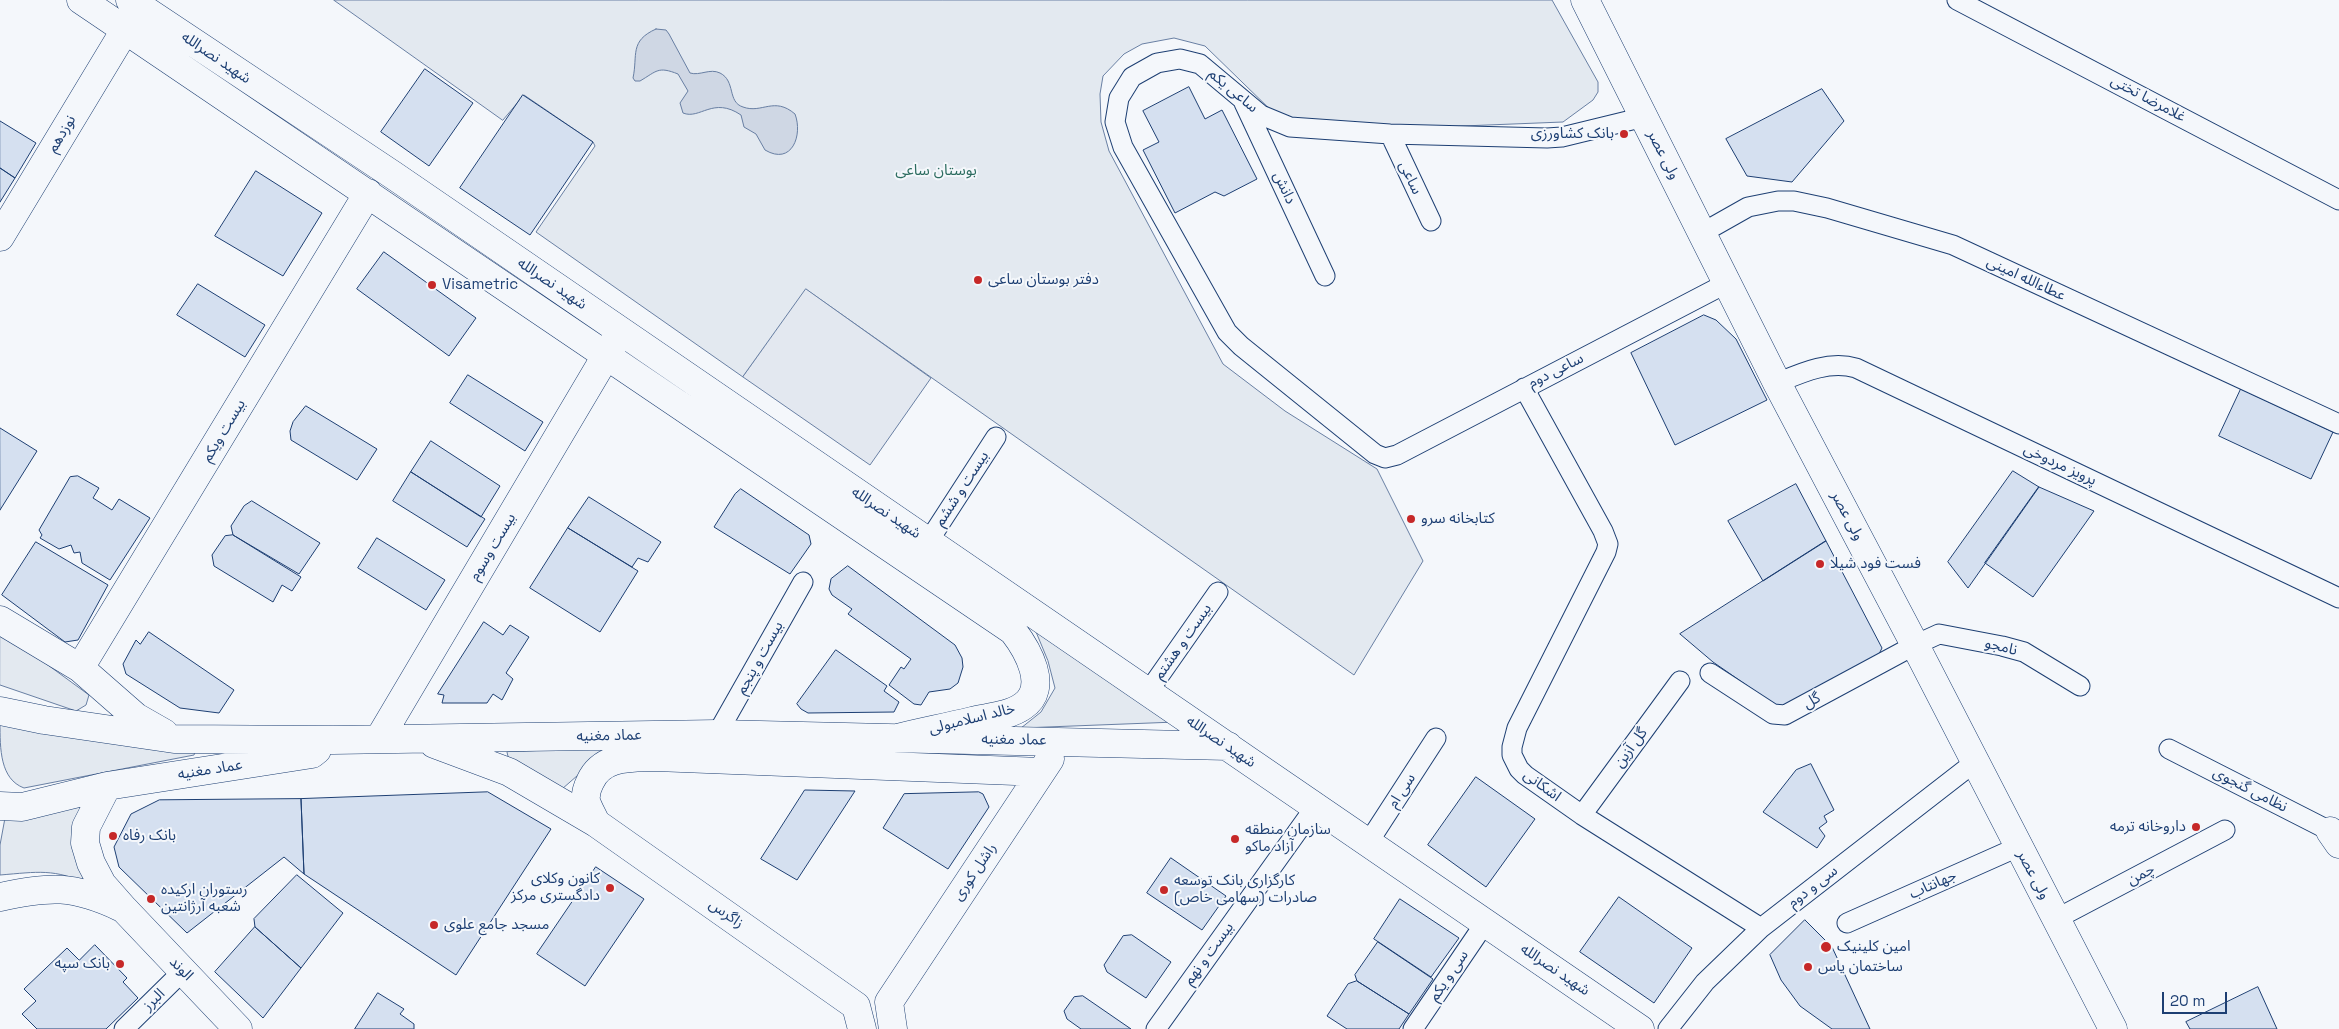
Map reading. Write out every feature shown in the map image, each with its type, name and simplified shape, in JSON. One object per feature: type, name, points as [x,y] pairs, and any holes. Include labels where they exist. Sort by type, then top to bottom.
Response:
[{"type":"main road","name":"شهید نصرالله","points":[[81,0],[606,355],[851,504],[928,542],[1640,1029]]},
{"type":"main road","name":"شهید نصرالله","points":[[130,0],[620,331],[851,504],[1013,631]]},
{"type":"main road","name":"ولی عصر","points":[[1585,0],[1777,383],[1915,645],[2113,1029]]},
{"type":"main road","name":"نوزدهم","points":[[0,237],[124,30]]},
{"type":"main road","name":"بیست ویکم","points":[[80,668],[368,193]]},
{"type":"main road","name":"بیست وسوم","points":[[379,739],[620,331]]},
{"type":"main road","points":[[0,620],[80,668],[136,717],[174,739]]},
{"type":"main road","name":"خالد اسلامبولی","points":[[897,738],[1004,714],[1025,705],[1034,690],[1035,675],[1030,658],[1013,631]]},
{"type":"main road","points":[[0,711],[44,720],[174,739],[333,740]]},
{"type":"main road","name":"عماد مغنیه","points":[[596,823],[586,800],[586,789],[592,777],[602,766],[656,746],[717,734],[1228,746]]},
{"type":"main road","name":"عماد مغنیه","points":[[0,806],[22,808],[107,786],[312,754],[333,740],[418,738],[656,746],[1041,772]]},
{"type":"main road","name":"زاگرس","points":[[418,738],[509,772],[596,823],[859,1017]]},
{"type":"main road","name":"راشل کوری","points":[[889,1002],[1061,741]]},
{"type":"main road","name":"الوند","points":[[107,786],[86,827],[85,843],[91,863],[102,884],[238,1029]]},
{"type":"main road","points":[[7,899],[44,888],[75,890],[93,895],[124,909]]},
{"type":"main road","points":[[859,1017],[889,1002],[893,1029]]},
{"type":"street","name":"غلامرضا تختی","points":[[1957,0],[2339,200]]},
{"type":"street","name":"ساعی یکم","points":[[1385,458],[1375,454],[1241,346],[1227,332],[1123,147],[1115,122],[1119,98],[1132,77],[1156,63],[1180,59],[1200,64],[1261,115],[1290,127],[1390,134],[1562,137],[1644,116]]},
{"type":"street","name":"دانش","points":[[1243,99],[1325,276]]},
{"type":"street","name":"ساعی","points":[[1390,134],[1431,221]]},
{"type":"street","name":"عطاءالله امینی","points":[[1702,233],[1748,207],[1778,200],[1827,208],[1944,243],[2339,424]]},
{"type":"street","name":"ساعی دوم","points":[[1385,458],[1397,455],[1727,283]]},
{"type":"street","name":"پرویز مردوخی","points":[[1777,383],[1805,371],[1842,364],[1856,368],[2339,598]]},
{"type":"street","name":"اشکانی","points":[[1524,388],[1604,531],[1608,544],[1606,552],[1517,728],[1512,747],[1514,761],[1519,769],[1582,815],[1761,928]]},
{"type":"street","name":"بیست و ششم","points":[[928,542],[996,437]]},
{"type":"street","name":"بیست و پنجم","points":[[717,734],[803,582]]},
{"type":"street","name":"بیست و هشتم","points":[[1148,692],[1218,592]]},
{"type":"street","name":"نامجو","points":[[1915,645],[1939,634],[2002,646],[2024,652],[2080,686]]},
{"type":"street","name":"گل","points":[[1710,673],[1773,714],[1786,715],[1915,645]]},
{"type":"street","name":"گل آزین","points":[[1582,815],[1680,681]]},
{"type":"street","name":"سی ام","points":[[1368,843],[1436,738]]},
{"type":"street","name":"نظامی گنجوی","points":[[2170,749],[2336,836]]},
{"type":"street","name":"سی و دوم","points":[[1668,1029],[1705,982],[1761,928],[1975,762]]},
{"type":"street","name":"بیست و نهم","points":[[1156,1029],[1315,806]]},
{"type":"street","name":"چمن","points":[[2056,918],[2225,830]]},
{"type":"street","name":"جهانتاب","points":[[1847,923],[2018,847]]},
{"type":"street","name":"سی و یکم","points":[[1413,1029],[1485,923]]},
{"type":"street","name":"البرز","points":[[124,1029],[183,971]]},
{"type":"green space","name":"بوستان ساعی","points":[[334,0],[1552,0],[1598,82],[1598,92],[1593,100],[1563,122],[1387,129],[1279,118],[1205,46],[1174,38],[1142,44],[1124,54],[1103,76],[1100,94],[1101,122],[1109,151],[1223,364],[1285,411],[1377,469],[1423,561],[1354,675],[807,290],[743,377],[536,232],[595,146],[593,142],[524,95],[503,120]]},
{"type":"green space","points":[[1033,624],[1176,722],[1021,728],[1041,712],[1055,688],[1048,661]]},
{"type":"green space","points":[[0,630],[89,695],[86,705],[76,711],[0,685]]},
{"type":"green space","points":[[0,723],[196,750],[194,755],[24,788],[10,778],[3,762],[0,743]]},
{"type":"green space","points":[[609,748],[562,789],[509,761],[507,752]]},
{"type":"green space","points":[[85,798],[90,885],[66,876],[46,872],[0,875],[0,845],[5,818]]},
{"type":"shaded area","points":[[656,29],[666,30],[690,73],[716,72],[725,77],[738,104],[750,109],[781,106],[795,114],[797,131],[793,146],[782,154],[774,154],[765,150],[756,134],[744,127],[741,115],[731,110],[715,108],[695,114],[683,113],[680,103],[688,91],[678,74],[662,70],[654,72],[640,81],[635,81],[633,78],[638,44],[642,38]]},
{"type":"shaded area","points":[[806,289],[931,378],[870,465],[743,377]]},
{"type":"building","points":[[425,69],[473,103],[429,166],[381,132]]},
{"type":"building","points":[[1189,87],[1205,119],[1222,110],[1257,179],[1224,196],[1215,192],[1175,213],[1143,150],[1159,142],[1143,111]]},
{"type":"building","points":[[1822,89],[1844,121],[1792,182],[1747,176],[1726,139]]},
{"type":"building","points":[[523,95],[593,142],[530,235],[460,188]]},
{"type":"building","points":[[0,121],[36,143],[15,178],[0,168]]},
{"type":"building","points":[[0,168],[15,178],[0,202]]},
{"type":"building","points":[[256,171],[322,213],[283,276],[215,236]]},
{"type":"building","points":[[384,252],[476,318],[449,356],[357,289]]},
{"type":"building","points":[[198,284],[265,325],[245,357],[177,315]]},
{"type":"building","points":[[1704,315],[1716,320],[1736,339],[1767,400],[1675,445],[1631,353]]},
{"type":"building","points":[[468,375],[543,422],[525,451],[450,403]]},
{"type":"building","points":[[2241,389],[2333,432],[2311,479],[2219,436]]},
{"type":"building","points":[[306,406],[377,449],[357,480],[291,440],[290,431],[293,422]]},
{"type":"building","points":[[0,428],[37,451],[0,510]]},
{"type":"building","points":[[431,441],[500,486],[481,517],[411,472]]},
{"type":"building","points":[[2013,471],[2039,487],[1968,588],[1948,562]]},
{"type":"building","points":[[411,472],[485,519],[467,547],[393,501]]},
{"type":"building","points":[[78,476],[99,488],[93,498],[112,510],[119,499],[150,518],[110,580],[82,563],[80,552],[74,553],[71,545],[59,549],[40,538],[42,535],[39,530],[70,477]]},
{"type":"building","points":[[1796,484],[1826,541],[1763,581],[1728,521]]},
{"type":"building","points":[[2039,487],[2094,511],[2033,597],[1985,563]]},
{"type":"building","points":[[741,489],[809,535],[811,544],[790,574],[714,527],[735,494]]},
{"type":"building","points":[[589,497],[661,542],[648,562],[638,558],[632,567],[568,528]]},
{"type":"building","points":[[252,501],[320,543],[299,574],[233,535],[231,526],[244,506]]},
{"type":"building","points":[[568,528],[638,571],[600,632],[530,588]]},
{"type":"building","points":[[233,535],[301,577],[292,591],[282,585],[273,602],[214,566],[212,555],[225,536]]},
{"type":"building","points":[[377,538],[445,580],[426,610],[358,568]]},
{"type":"building","points":[[1826,541],[1882,648],[1877,658],[1781,709],[1713,662],[1680,634]]},
{"type":"building","points":[[36,542],[108,585],[78,640],[65,642],[2,595]]},
{"type":"building","points":[[848,566],[955,645],[962,658],[963,667],[958,683],[950,689],[929,692],[921,705],[914,704],[889,685],[901,667],[904,669],[911,659],[848,614],[852,609],[832,595],[829,589],[831,579]]},
{"type":"building","points":[[484,622],[503,635],[510,625],[529,637],[506,673],[513,679],[502,700],[493,694],[487,703],[442,703],[444,695],[438,694]]},
{"type":"building","points":[[149,632],[234,690],[219,713],[180,708],[126,674],[123,664],[136,640],[140,644]]},
{"type":"building","points":[[836,650],[887,686],[884,691],[899,702],[894,712],[808,713],[801,709],[797,704]]},
{"type":"building","points":[[1811,764],[1834,810],[1824,816],[1827,822],[1819,828],[1825,836],[1817,848],[1763,812],[1796,770]]},
{"type":"building","points":[[1476,777],[1535,819],[1486,887],[1428,845]]},
{"type":"building","points":[[805,790],[855,791],[797,880],[761,859]]},
{"type":"building","name":"مسجد جامع علوی","points":[[488,792],[551,829],[456,975],[304,874],[301,799]]},
{"type":"building","points":[[979,792],[983,794],[989,807],[948,869],[883,828],[904,794]]},
{"type":"building","points":[[301,799],[304,874],[284,857],[187,933],[119,867],[114,847],[131,814],[159,800]]},
{"type":"building","points":[[1171,858],[1226,896],[1202,930],[1147,893]]},
{"type":"building","points":[[596,867],[644,899],[585,986],[537,954]]},
{"type":"building","points":[[297,875],[343,913],[301,968],[255,927],[254,919]]},
{"type":"building","points":[[1619,897],[1692,948],[1654,1003],[1580,952]]},
{"type":"building","points":[[1400,899],[1459,938],[1431,977],[1374,939]]},
{"type":"building","name":"ساختمان یاس","points":[[1805,920],[1832,947],[1870,1029],[1832,1029],[1800,1006],[1781,980],[1770,955]]},
{"type":"building","points":[[255,927],[301,968],[263,1018],[215,972]]},
{"type":"building","points":[[1132,935],[1171,962],[1146,998],[1107,972],[1104,965],[1123,936]]},
{"type":"building","points":[[1378,942],[1433,979],[1409,1014],[1357,981],[1355,975]]},
{"type":"building","points":[[95,945],[127,978],[123,982],[138,998],[106,1029],[37,1029],[22,1014],[36,1001],[24,989],[67,948],[79,960]]},
{"type":"building","points":[[1357,981],[1409,1014],[1399,1029],[1347,1029],[1327,1016],[1348,984]]},
{"type":"building","points":[[2258,987],[2277,1029],[2190,1029],[2186,1022]]},
{"type":"building","points":[[378,993],[404,1009],[400,1014],[414,1024],[414,1029],[355,1029]]},
{"type":"building","points":[[1083,996],[1131,1029],[1081,1029],[1067,1019],[1064,1011],[1074,997]]},
{"type":"place","name":"بانک کشاورزی","points":[[1624,134]]},
{"type":"place","name":"دفتر بوستان ساعی","points":[[978,280]]},
{"type":"place","name":"Visametric","points":[[432,285]]},
{"type":"place","name":"کتابخانه سرو","points":[[1411,519]]},
{"type":"place","name":"فست فود شیلا","points":[[1820,564]]},
{"type":"place","name":"داروخانه ترمه","points":[[2196,827]]},
{"type":"place","name":"بانک رفاه","points":[[113,836]]},
{"type":"place","name":"سازمان منطقه آزاد ماکو","points":[[1235,839]]},
{"type":"place","name":"کانون وکلای دادگستری مرکز","points":[[610,888]]},
{"type":"place","name":"کارگزاری بانک توسعه صادرات (سهامی خاص)","points":[[1164,890]]},
{"type":"place","name":"رستوران ارکیده شعبه آرژانتین","points":[[151,899]]},
{"type":"place","name":"مسجد جامع علوی","points":[[434,925]]},
{"type":"place","name":"امین کلینیک","points":[[1826,947]]},
{"type":"place","name":"بانک سپه","points":[[120,964]]},
{"type":"place","name":"ساختمان یاس","points":[[1808,967]]}]
